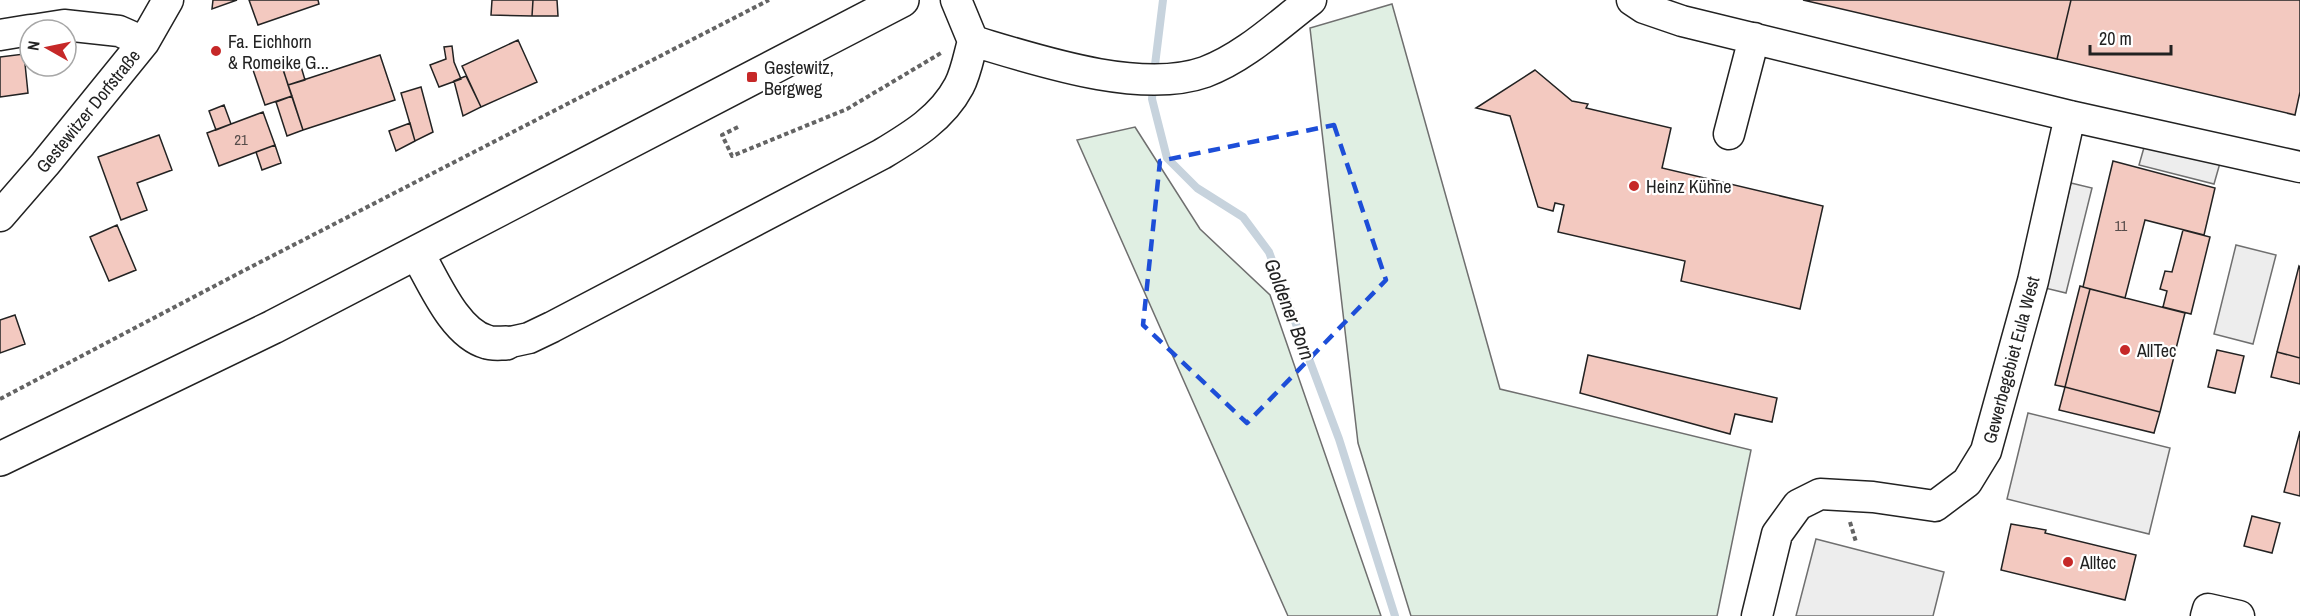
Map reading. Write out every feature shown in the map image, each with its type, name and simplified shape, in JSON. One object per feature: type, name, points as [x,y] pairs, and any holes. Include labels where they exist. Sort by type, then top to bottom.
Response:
[{"type":"main road","points":[[0,459],[273,327],[902,0]]},
{"type":"main road","points":[[417,253],[446,304],[471,335],[488,342],[506,343]]},
{"type":"street","name":"Gestewitzer Dorfstraße","points":[[0,216],[144,42],[168,0]]},
{"type":"street","points":[[506,343],[529,338],[552,327],[882,154],[917,133],[941,111],[959,85],[961,45],[956,0]]},
{"type":"street","points":[[961,45],[1068,69],[1153,79],[1204,72],[1235,58],[1311,0]]},
{"type":"street","points":[[1632,0],[1644,8],[1689,10],[1754,38],[2070,116],[2300,167]]},
{"type":"street","points":[[78,26],[119,30],[144,42]]},
{"type":"street","points":[[0,35],[18,32]]},
{"type":"street","points":[[1729,134],[1754,38]]},
{"type":"street","name":"Gewerbegebiet Eula West","points":[[1757,616],[1777,534],[1798,505],[1820,494],[1873,497],[1935,506],[1967,482],[1986,451],[2033,280],[2070,116]]},
{"type":"street","points":[[2206,616],[2208,609],[2239,616]]},
{"type":"path","points":[[0,399],[769,0]]},
{"type":"path","points":[[738,126],[722,135],[732,156],[847,109],[961,45]]},
{"type":"highlighted area","points":[[1334,125],[1386,280],[1247,423],[1143,325],[1160,161]]},
{"type":"green space","points":[[1392,4],[1500,389],[1751,450],[1717,616],[1411,616],[1358,443],[1310,28]]},
{"type":"green space","points":[[1135,127],[1200,229],[1270,295],[1381,616],[1288,616],[1077,140]]},
{"type":"shaded area","points":[[2145,144],[2220,163],[2214,184],[2139,165]]},
{"type":"shaded area","points":[[2071,183],[2092,188],[2066,293],[2045,288]]},
{"type":"shaded area","points":[[2236,245],[2276,255],[2253,344],[2214,334]]},
{"type":"shaded area","points":[[2028,413],[2170,448],[2149,534],[2007,499]]},
{"type":"shaded area","points":[[1816,539],[1944,572],[1933,616],[1796,616]]},
{"type":"building","points":[[213,0],[237,0],[212,9]]},
{"type":"building","points":[[249,0],[318,0],[319,4],[258,25]]},
{"type":"building","points":[[492,0],[533,0],[532,16],[491,15]]},
{"type":"building","points":[[533,0],[557,0],[558,16],[532,16]]},
{"type":"building","points":[[1803,0],[2071,0],[2057,59]]},
{"type":"building","points":[[2071,0],[2300,0],[2300,92],[2295,115],[2057,59]]},
{"type":"building","points":[[518,40],[537,82],[481,107],[462,66]]},
{"type":"building","points":[[452,46],[454,62],[461,79],[439,87],[430,65],[446,59],[444,47]]},
{"type":"building","points":[[18,55],[18,78],[26,78],[28,93],[0,97],[0,57]]},
{"type":"building","points":[[380,55],[395,100],[303,130],[288,85]]},
{"type":"building","points":[[279,58],[292,96],[265,105],[252,67]]},
{"type":"building","points":[[300,63],[305,80],[288,85],[283,69]]},
{"type":"building","name":"Heinz Kühne","points":[[1535,70],[1572,101],[1588,104],[1586,108],[1671,128],[1662,168],[1823,206],[1800,309],[1681,281],[1685,261],[1558,232],[1564,205],[1555,203],[1553,211],[1538,207],[1510,116],[1476,108]]},
{"type":"building","points":[[466,76],[481,107],[463,116],[454,81]]},
{"type":"building","points":[[421,87],[433,132],[415,141],[401,93]]},
{"type":"building","points":[[292,96],[303,130],[287,136],[276,102]]},
{"type":"building","points":[[224,105],[231,124],[216,130],[209,111]]},
{"type":"building","points":[[263,112],[275,145],[219,166],[207,133]]},
{"type":"building","points":[[410,123],[415,141],[396,151],[389,131]]},
{"type":"building","points":[[159,135],[172,170],[137,183],[147,210],[121,220],[98,157]]},
{"type":"building","points":[[275,145],[281,163],[262,170],[256,152]]},
{"type":"building","name":"AllTec","points":[[2113,161],[2215,188],[2204,235],[2145,220],[2125,298],[2083,287]]},
{"type":"building","points":[[117,225],[136,270],[109,281],[90,237]]},
{"type":"building","points":[[2183,230],[2210,237],[2191,314],[2163,307],[2167,291],[2160,289],[2165,271],[2172,272]]},
{"type":"building","points":[[2300,267],[2300,358],[2277,352]]},
{"type":"building","points":[[2080,286],[2090,289],[2065,387],[2055,385]]},
{"type":"building","name":"AllTec","points":[[2090,289],[2185,313],[2160,412],[2065,387]]},
{"type":"building","points":[[15,315],[25,344],[0,353],[0,320]]},
{"type":"building","points":[[2217,350],[2244,356],[2235,393],[2208,387]]},
{"type":"building","points":[[2277,352],[2300,358],[2300,384],[2271,377]]},
{"type":"building","points":[[1588,355],[1777,398],[1772,422],[1735,414],[1730,434],[1580,393]]},
{"type":"building","points":[[2065,387],[2160,412],[2154,433],[2059,410]]},
{"type":"building","points":[[2300,431],[2300,496],[2284,492]]},
{"type":"building","points":[[2252,516],[2280,523],[2272,553],[2244,546]]},
{"type":"building","name":"Alltec","points":[[2011,524],[2046,530],[2045,533],[2136,555],[2125,600],[2001,570]]},
{"type":"waterway","name":"Goldener Born","points":[[1154,73],[1163,0]]},
{"type":"waterway","name":"Goldener Born","points":[[1153,86],[1152,99],[1167,158],[1197,188],[1243,217],[1269,252],[1339,439],[1395,616]]},
{"type":"place","name":"Fa. Eichhorn & Romeike G...","points":[[216,51]]},
{"type":"place","name":"Gestewitz, Bergweg","points":[[752,77]]},
{"type":"place","name":"Heinz Kühne","points":[[1634,186]]},
{"type":"place","name":"AllTec","points":[[2125,350]]},
{"type":"place","name":"Alltec","points":[[2068,562]]}]
